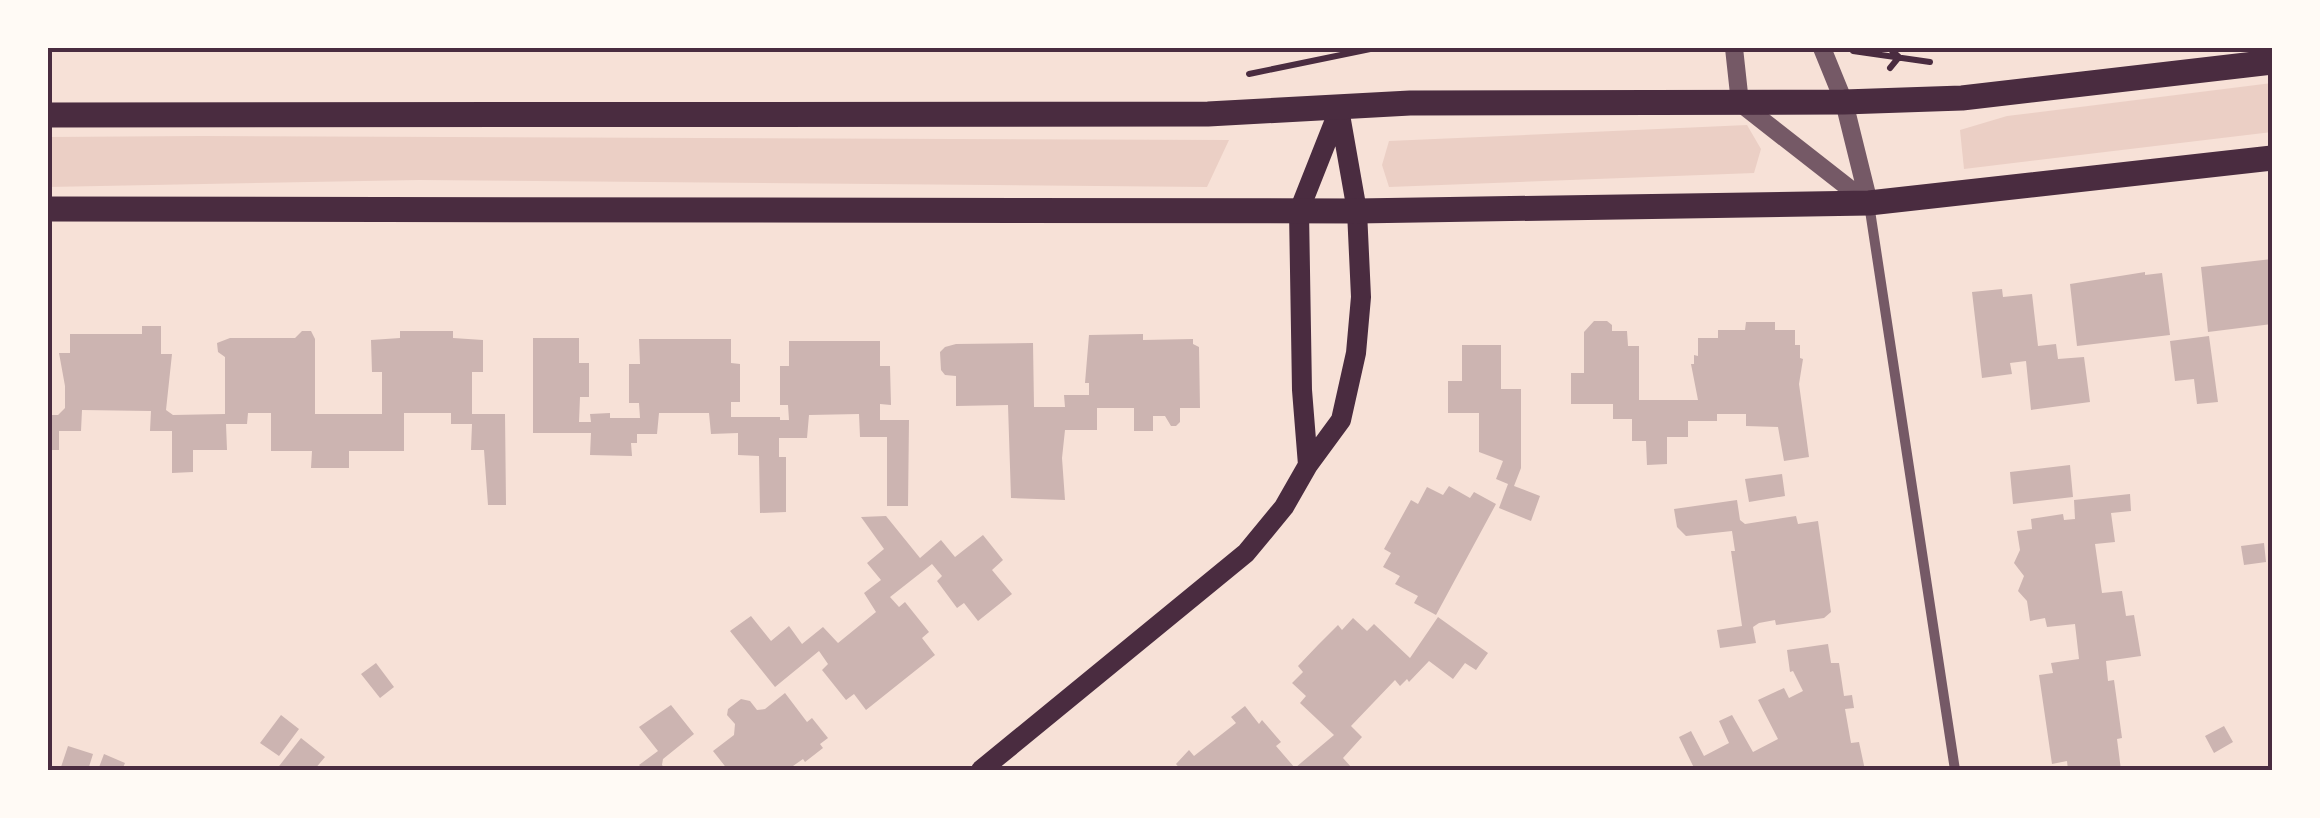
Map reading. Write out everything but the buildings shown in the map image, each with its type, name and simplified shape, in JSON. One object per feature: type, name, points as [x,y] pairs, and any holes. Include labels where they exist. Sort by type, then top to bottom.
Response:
[{"type":"main road","points":[[48,115],[1208,114],[1410,103],[1844,102],[1962,98],[2272,62]]},
{"type":"main road","points":[[1308,465],[1302,390],[1298,211],[1339,109]]},
{"type":"main road","points":[[981,770],[1246,553],[1284,507],[1308,465],[1342,420],[1356,353],[1361,298],[1357,211],[1339,109]]},
{"type":"main road","points":[[48,209],[1357,211],[1869,203],[2272,158]]},
{"type":"street","points":[[1734,48],[1740,103],[1869,203]]},
{"type":"street","points":[[1822,48],[1844,102],[1869,203],[1955,770]]},
{"type":"path","points":[[1208,114],[1246,75],[1375,48]]},
{"type":"path","points":[[1888,48],[1899,57]]},
{"type":"shaded area","points":[[2272,83],[2272,132],[1964,169],[1960,130],[2007,116]]},
{"type":"shaded area","points":[[1747,125],[1761,149],[1754,173],[1389,187],[1382,165],[1389,141]]},
{"type":"shaded area","points":[[48,137],[1229,140],[1207,187],[419,180],[48,187]]}]
